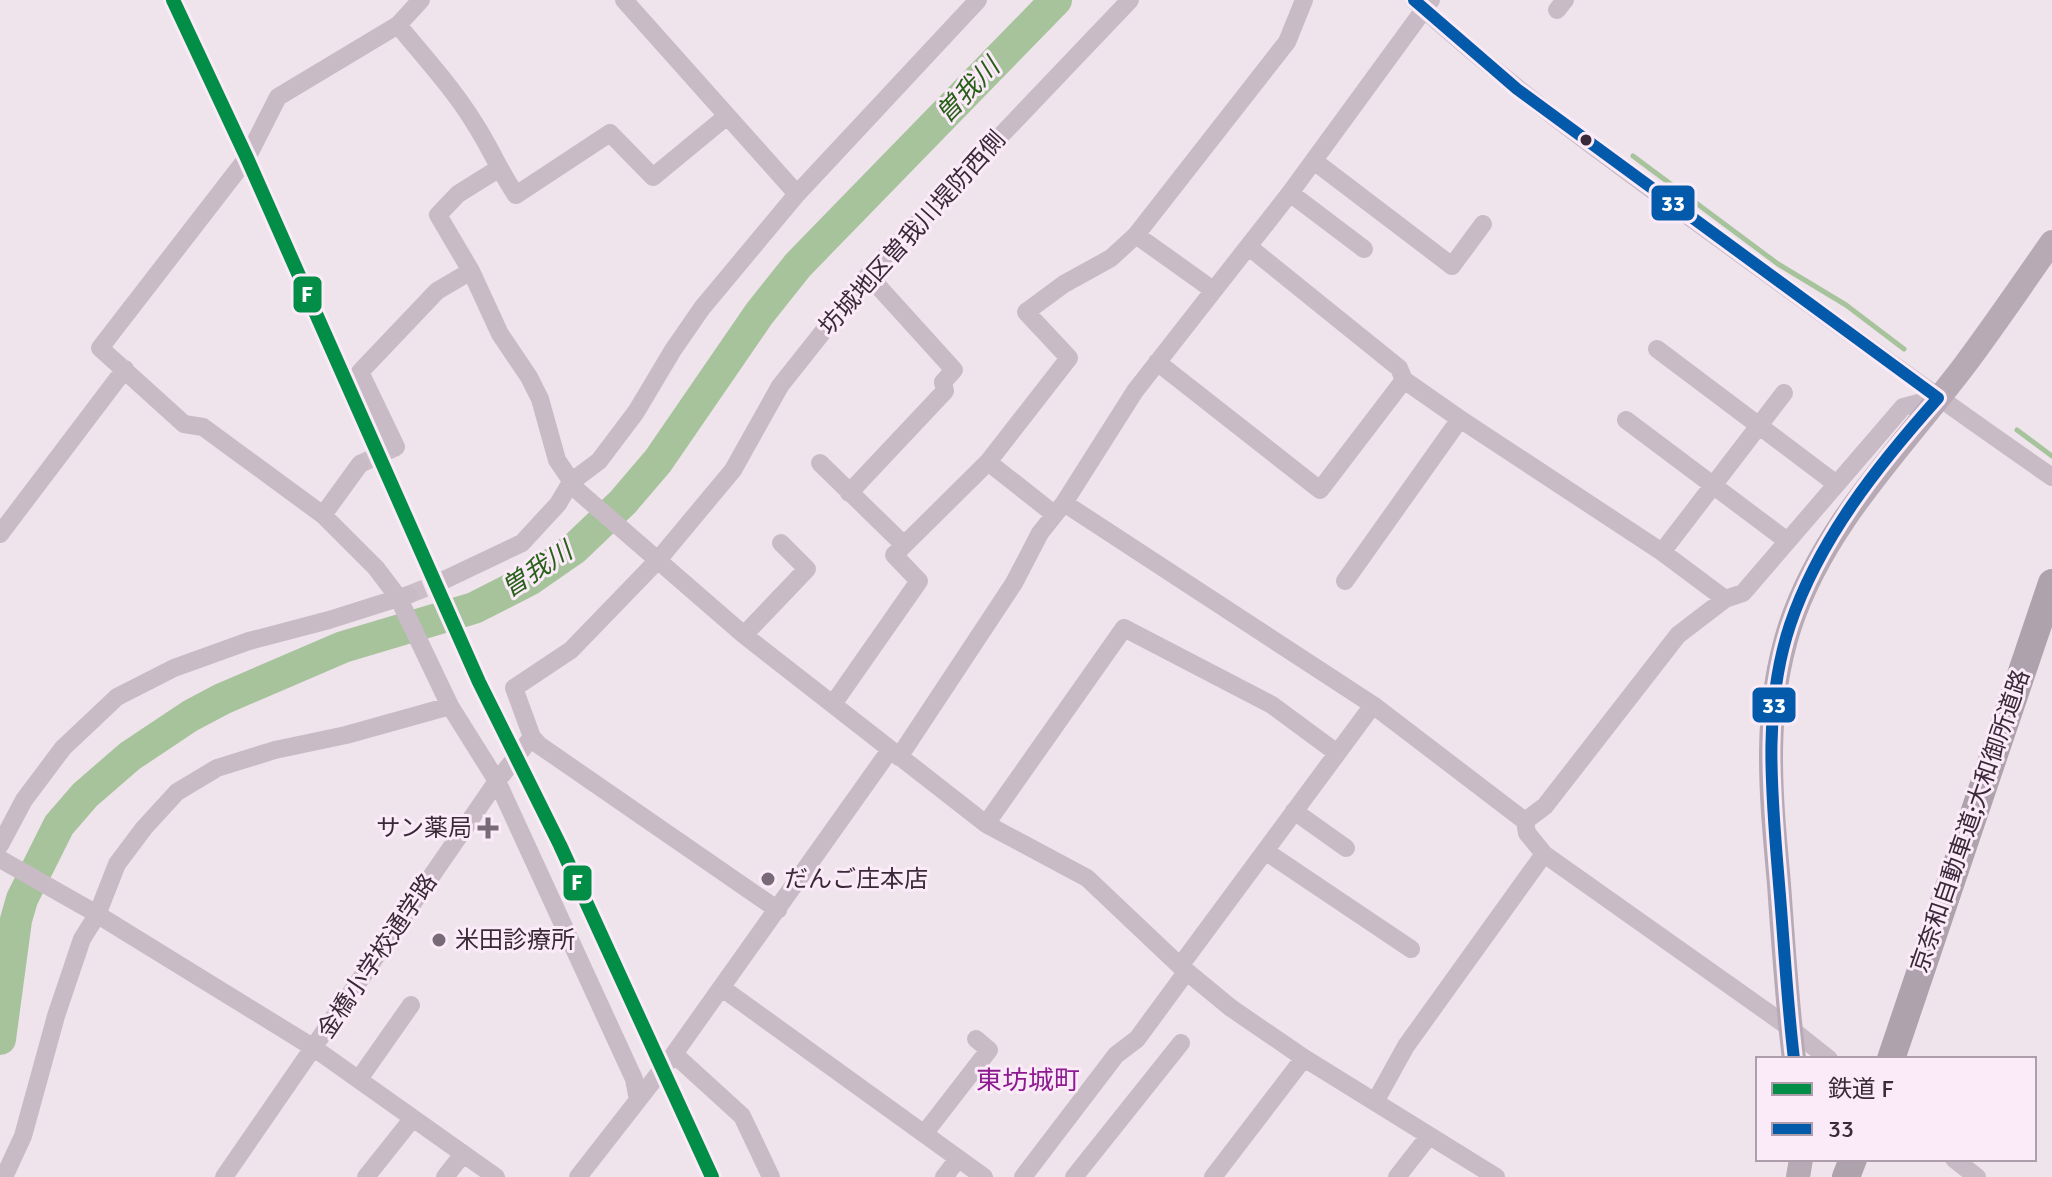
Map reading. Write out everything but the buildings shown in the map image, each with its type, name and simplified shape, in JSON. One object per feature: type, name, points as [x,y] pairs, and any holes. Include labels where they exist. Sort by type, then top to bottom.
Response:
[{"type":"highway","name":"京奈和自動車道;大和御所道路","points":[[1892,1057],[2052,583]]},
{"type":"main road","points":[[1794,1057],[1769,767],[1773,709],[1780,663],[1790,627],[1819,558],[1841,522],[1964,366],[2052,242]]},
{"type":"street","points":[[421,0],[398,25],[278,97],[247,158],[100,348],[184,424],[203,427],[323,515],[376,568],[403,601],[448,702],[497,781],[634,1079],[638,1100]]},
{"type":"street","points":[[624,0],[797,194]]},
{"type":"street","points":[[440,582],[522,543],[575,487],[636,412],[702,308],[797,194],[978,0]]},
{"type":"street","name":"坊城地区曽我川堤防西側","points":[[532,737],[514,688],[571,650],[733,470],[780,386],[868,275],[1130,0]]},
{"type":"street","points":[[833,704],[919,581],[894,555],[988,462],[1069,358],[1026,312],[1064,284],[1111,258],[1136,235],[1287,42],[1304,0]]},
{"type":"street","points":[[578,1177],[674,1054],[895,754],[1014,583],[1040,533],[1135,391],[1314,161],[1423,3],[1517,89],[1938,398],[2052,477]]},
{"type":"street","points":[[398,25],[478,127],[498,169],[516,195],[610,133],[653,177],[727,116]]},
{"type":"street","points":[[1314,161],[1452,266],[1483,224]]},
{"type":"street","points":[[498,169],[458,194],[438,215],[471,271],[500,334],[529,377],[540,399],[557,460],[575,487],[744,635],[986,824],[1087,878],[1183,969],[1231,1008],[1304,1058],[1496,1177]]},
{"type":"street","points":[[1290,193],[1364,249]]},
{"type":"street","points":[[1136,235],[1213,290]]},
{"type":"street","points":[[1249,247],[1399,368],[1404,380],[1662,552],[1725,599]]},
{"type":"street","points":[[396,447],[360,372],[437,291],[471,271]]},
{"type":"street","points":[[849,493],[945,391],[943,382],[954,370],[868,275]]},
{"type":"street","points":[[1657,349],[1835,483]]},
{"type":"street","points":[[1157,362],[1320,490],[1404,380]]},
{"type":"street","points":[[0,534],[125,369]]},
{"type":"street","points":[[1662,552],[1784,393]]},
{"type":"street","points":[[1525,821],[1545,806],[1678,635],[1725,599],[1743,593],[1903,407],[1938,398]]},
{"type":"street","points":[[1345,581],[1460,419]]},
{"type":"street","points":[[1626,420],[1786,540]]},
{"type":"street","points":[[988,462],[1373,705],[1525,821],[1527,833],[1544,854],[1826,1057]]},
{"type":"street","points":[[820,463],[904,545]]},
{"type":"street","points":[[323,515],[360,464]]},
{"type":"street","points":[[744,635],[807,569],[781,543]]},
{"type":"street","points":[[403,601],[249,641],[174,668],[117,697],[63,748],[24,800],[2,855],[314,1048],[496,1177]]},
{"type":"street","points":[[986,824],[1124,628],[1272,705],[1337,753]]},
{"type":"street","points":[[4,1177],[23,1136],[71,967],[94,912],[117,864],[177,792],[217,768],[275,750],[346,735],[448,702]]},
{"type":"street","points":[[1023,1177],[1116,1055],[1137,1039],[1265,851],[1373,705]]},
{"type":"street","points":[[532,737],[539,745],[778,910]]},
{"type":"street","name":"金橋小学校通学路","points":[[224,1177],[497,781],[532,737]]},
{"type":"street","points":[[1294,811],[1346,848]]},
{"type":"street","points":[[1265,851],[1411,949]]},
{"type":"street","points":[[1375,1102],[1406,1046],[1544,854]]},
{"type":"street","points":[[722,988],[984,1177]]},
{"type":"street","points":[[359,1079],[411,1005]]},
{"type":"street","points":[[924,1134],[989,1050],[976,1039]]},
{"type":"street","points":[[1074,1177],[1181,1043]]},
{"type":"street","points":[[674,1054],[742,1116],[771,1177]]},
{"type":"street","points":[[1213,1177],[1304,1058]]},
{"type":"street","points":[[366,1177],[413,1118]]},
{"type":"street","points":[[1397,1177],[1429,1136]]},
{"type":"street","points":[[445,1177],[463,1154]]},
{"type":"street","points":[[944,1177],[958,1159]]},
{"type":"street","points":[[1957,1161],[1977,1177]]},
{"type":"waterway","name":"曽我川","points":[[0,1039],[16,920],[22,899],[59,825],[85,795],[130,756],[190,716],[222,699],[343,647],[474,608],[529,580],[575,548],[623,502],[658,461],[759,314],[798,265],[1056,0]]},
{"type":"waterway","points":[[1633,156],[1778,264],[1846,305],[1904,349]]},
{"type":"waterway","points":[[2017,430],[2052,456]]},
{"type":"tunnel","points":[[360,464],[396,447]]},
{"type":"tunnel","points":[[408,595],[440,582]]},
{"type":"rail line","name":"F","points":[[173,0],[247,158],[479,682],[560,845],[712,1177]]},
{"type":"transit line","name":"33","points":[[1414,0],[1517,89],[1938,398]]},
{"type":"transit line","name":"33","points":[[1794,1057],[1772,786],[1772,721],[1781,657],[1802,593],[1834,533],[1872,477],[1938,398]]},
{"type":"place","name":"サン薬局","points":[[488,828]]},
{"type":"place","name":"だんご庄本店","points":[[768,879]]},
{"type":"place","name":"米田診療所","points":[[439,940]]},
{"type":"district","name":"東坊城町","points":[[1028,1081]]}]
